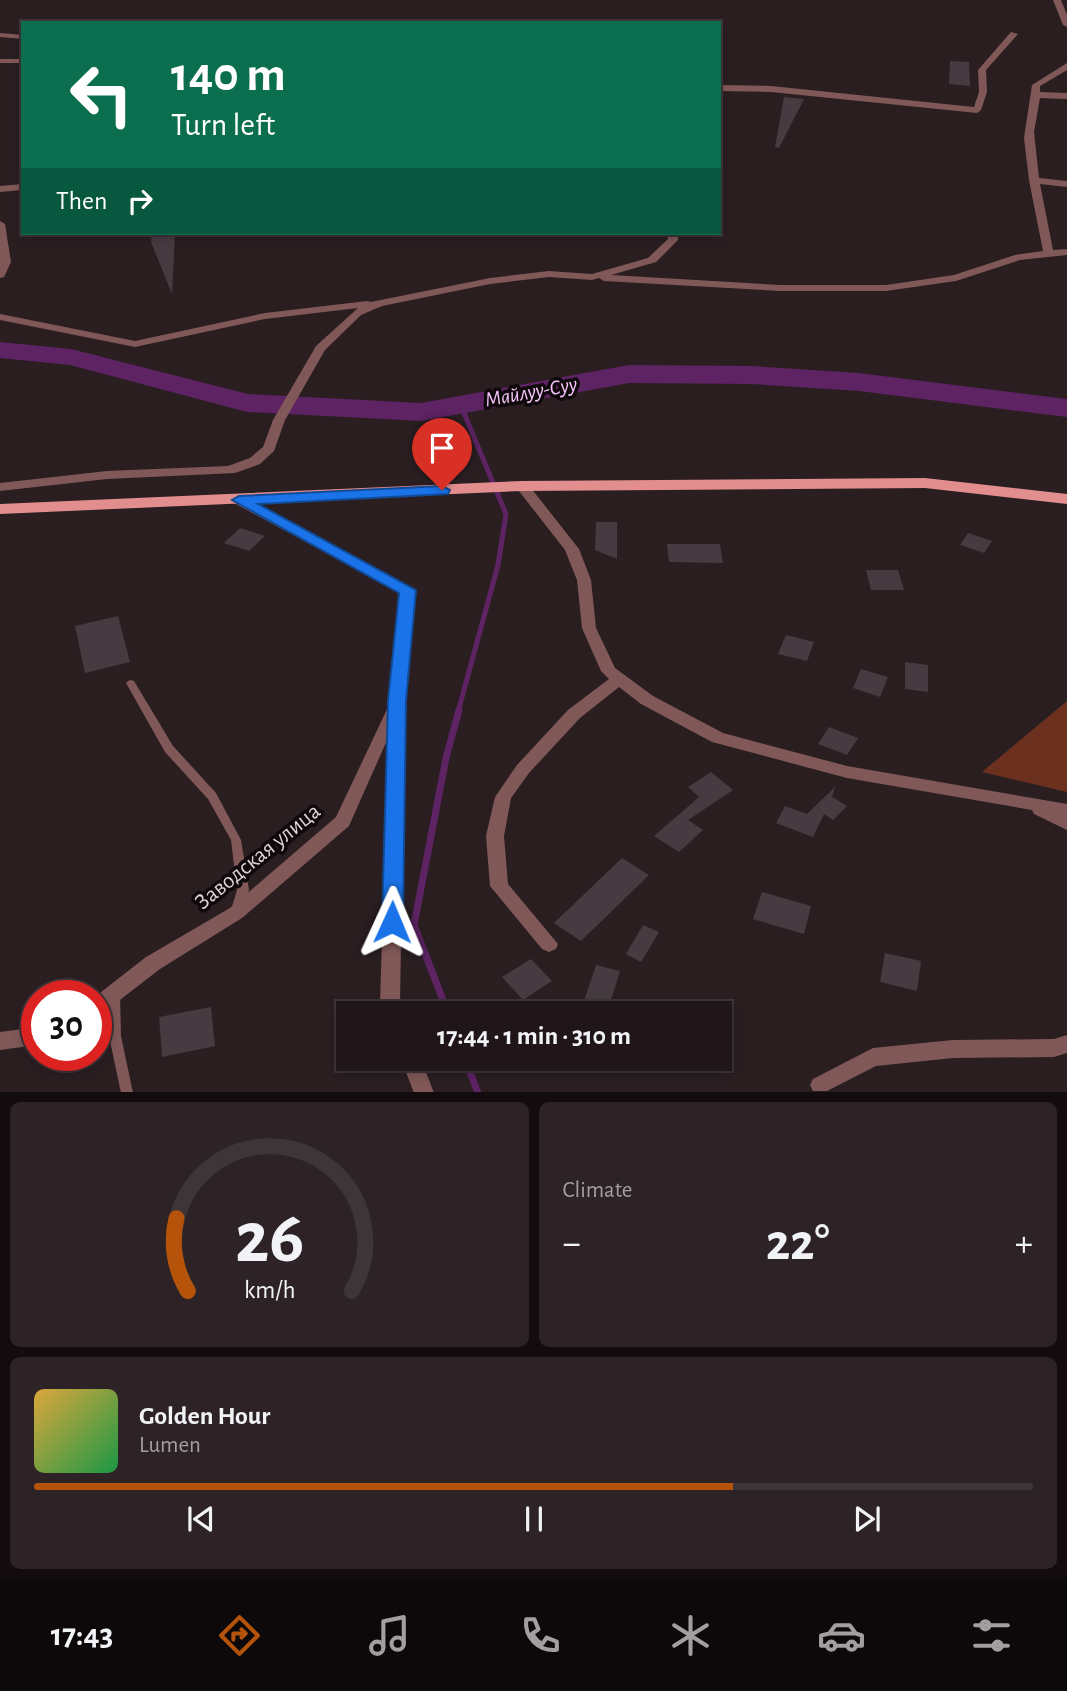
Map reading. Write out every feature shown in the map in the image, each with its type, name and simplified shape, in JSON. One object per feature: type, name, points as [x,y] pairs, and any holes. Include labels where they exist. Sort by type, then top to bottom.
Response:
[{"type":"main road","points":[[0,509],[515,486],[925,484],[1067,499]]},
{"type":"street","points":[[1057,0],[1067,25]]},
{"type":"street","points":[[721,89],[771,89],[977,110],[983,92],[982,70],[1014,34]]},
{"type":"street","points":[[0,36],[21,37]]},
{"type":"street","points":[[0,61],[21,61]]},
{"type":"street","points":[[1048,252],[1034,180],[1029,134],[1037,85],[1067,66]]},
{"type":"street","points":[[1037,95],[1067,96]]},
{"type":"street","points":[[1034,180],[1067,184]]},
{"type":"street","points":[[0,189],[21,187]]},
{"type":"street","points":[[0,225],[6,262],[0,275]]},
{"type":"street","points":[[592,277],[652,260],[673,240],[673,235]]},
{"type":"street","points":[[0,317],[135,344],[265,316],[379,303],[549,274],[780,288],[886,288],[956,278],[1019,257],[1067,252]]},
{"type":"street","points":[[0,487],[107,475],[230,470],[255,461],[269,448],[279,420],[320,348],[357,313],[379,303]]},
{"type":"street","points":[[515,486],[572,549],[584,580],[589,628],[609,671],[647,700],[718,738],[847,772],[1067,810]]},
{"type":"street","points":[[239,500],[407,590],[397,701],[390,1001]]},
{"type":"street","points":[[549,944],[499,886],[495,836],[503,797],[523,769],[574,714],[619,679]]},
{"type":"street","name":"Заводская улица","points":[[114,993],[153,963],[236,913],[343,821],[397,701]]},
{"type":"street","points":[[1022,801],[1067,823]]},
{"type":"street","points":[[0,1041],[21,1038]]},
{"type":"street","points":[[820,1085],[873,1057],[953,1049],[1054,1048],[1067,1044]]},
{"type":"street","points":[[416,1071],[424,1092]]},
{"type":"lane","points":[[131,683],[170,749],[212,796],[236,840],[243,890],[236,913]]},
{"type":"lane","points":[[114,993],[115,1035],[127,1092]]},
{"type":"shaded area","points":[[1067,701],[1067,792],[982,772]]},
{"type":"building","points":[[950,61],[969,62],[970,86],[949,84]]},
{"type":"building","points":[[784,97],[804,99],[779,148],[775,147]]},
{"type":"building","points":[[152,235],[175,235],[172,294],[151,242]]},
{"type":"building","points":[[596,522],[617,522],[617,559],[595,550]]},
{"type":"building","points":[[240,528],[265,536],[249,551],[224,543]]},
{"type":"building","points":[[968,533],[992,541],[984,553],[960,545]]},
{"type":"building","points":[[667,544],[720,544],[723,563],[669,562]]},
{"type":"building","points":[[866,570],[898,570],[904,590],[871,590]]},
{"type":"building","points":[[118,616],[130,662],[85,673],[75,626]]},
{"type":"building","points":[[786,635],[814,642],[807,661],[778,654]]},
{"type":"building","points":[[905,662],[928,665],[928,692],[905,689]]},
{"type":"building","points":[[861,669],[888,677],[880,697],[853,688]]},
{"type":"building","points":[[829,727],[858,738],[847,755],[818,744]]},
{"type":"building","points":[[711,772],[733,790],[688,820],[703,830],[679,852],[654,836],[699,797],[688,787]]},
{"type":"building","points":[[835,787],[832,797],[847,806],[833,820],[824,814],[813,837],[776,823],[785,806],[807,814]]},
{"type":"building","points":[[622,858],[649,875],[581,941],[554,923]]},
{"type":"building","points":[[762,892],[811,906],[804,934],[753,919]]},
{"type":"building","points":[[643,925],[659,932],[641,962],[626,954]]},
{"type":"building","points":[[885,953],[921,961],[917,991],[880,982]]},
{"type":"building","points":[[531,959],[552,981],[523,1000],[502,977]]},
{"type":"building","points":[[596,965],[620,971],[611,1001],[584,1001]]},
{"type":"building","points":[[211,1007],[215,1046],[162,1057],[159,1017]]},
{"type":"waterway","name":"Майлуу-Суу","points":[[0,350],[71,357],[247,403],[421,412],[629,374],[751,375],[859,382],[1067,408]]},
{"type":"waterway","points":[[461,405],[465,414]]},
{"type":"waterway","points":[[458,712],[498,565],[506,514],[464,413]]},
{"type":"waterway","points":[[443,1001],[414,925],[446,758],[459,710]]},
{"type":"waterway","points":[[470,1071],[478,1092]]},
{"type":"route","points":[[392,922],[397,701],[407,590],[239,500],[442,490]]}]
